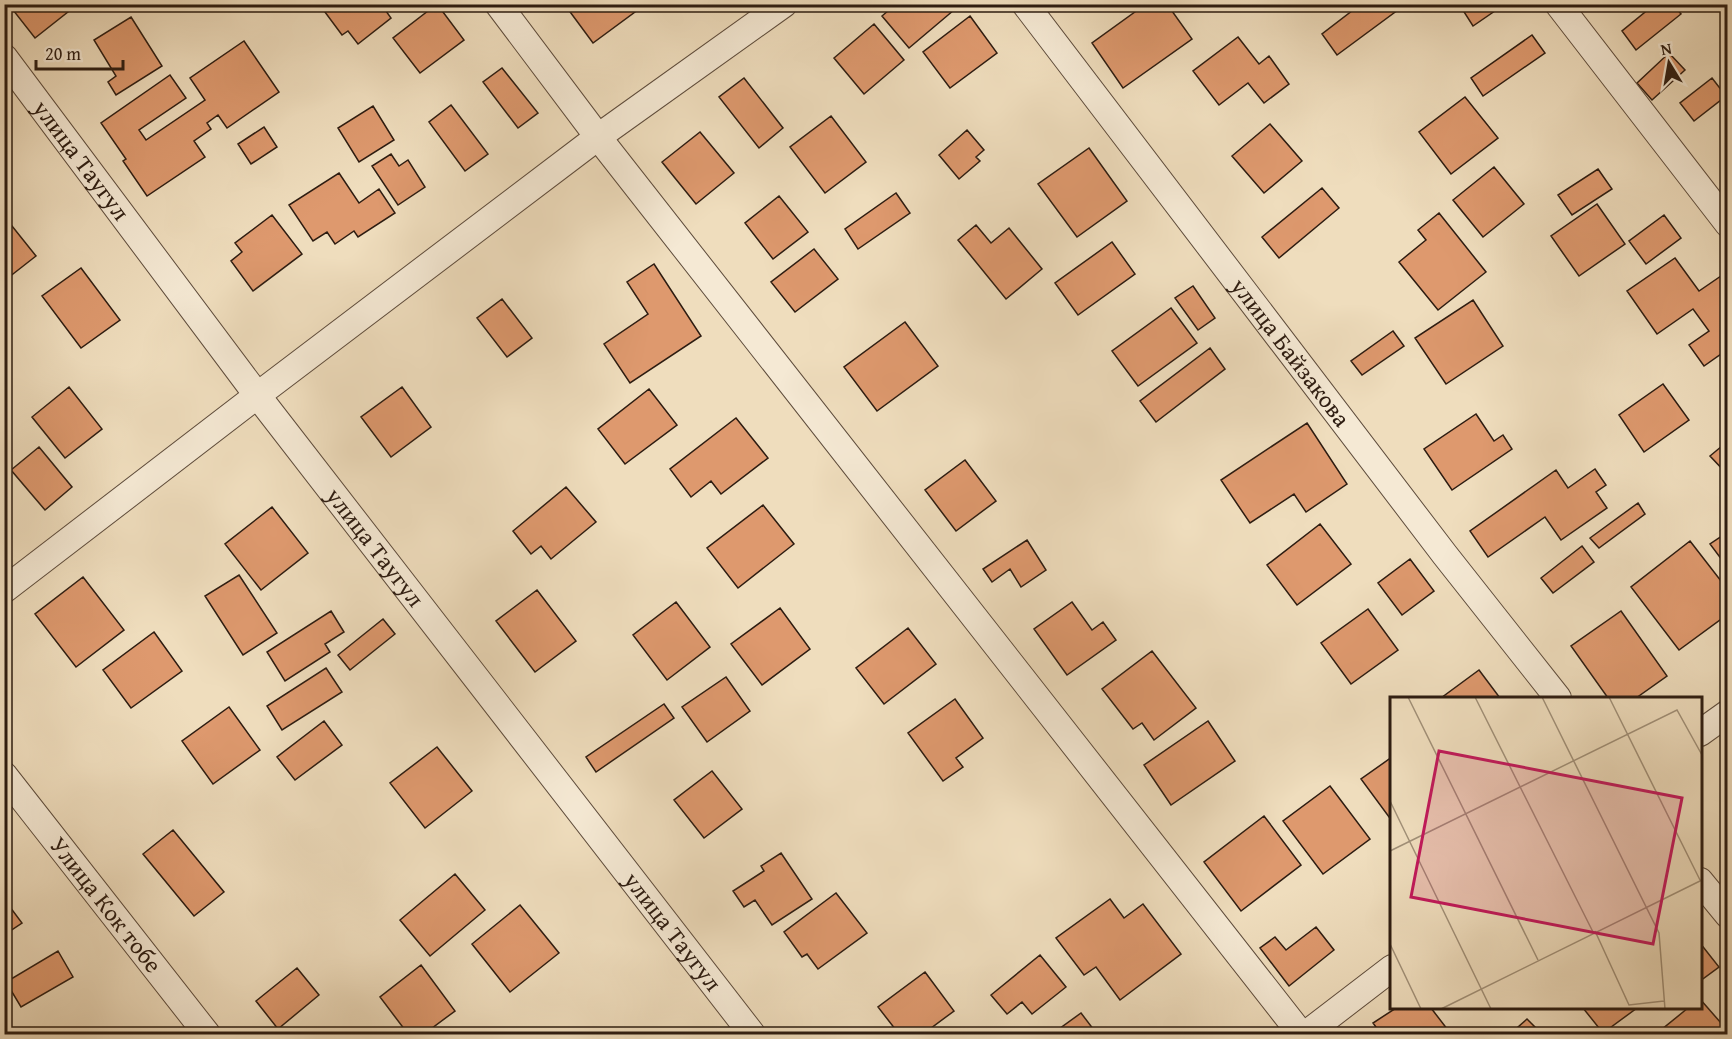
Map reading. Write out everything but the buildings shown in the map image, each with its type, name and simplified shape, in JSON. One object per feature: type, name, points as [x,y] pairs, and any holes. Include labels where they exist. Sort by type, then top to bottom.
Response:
[{"type":"street","points":[[498,4],[598,137],[1310,1033],[1390,970]]},
{"type":"street","points":[[4,590],[598,137],[784,4]]},
{"type":"street","name":"улица Байзакова","points":[[1025,4],[1445,555],[1556,697]]},
{"type":"street","points":[[1558,4],[1728,224]]},
{"type":"street","name":"улица Таугул","points":[[4,57],[257,395],[752,1035]]},
{"type":"street","points":[[1702,732],[1728,713]]},
{"type":"street","name":"Улица Кок тобе","points":[[4,775],[207,1035]]},
{"type":"street","points":[[1702,882],[1728,915]]}]
